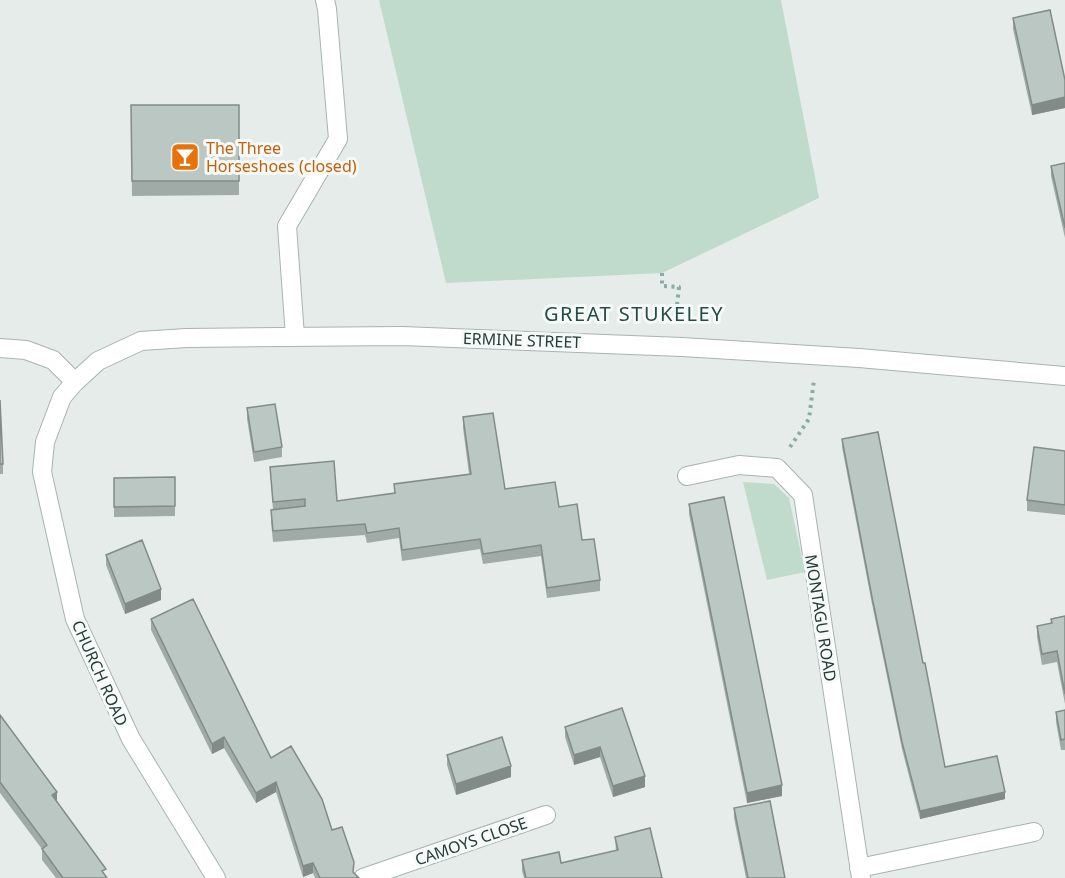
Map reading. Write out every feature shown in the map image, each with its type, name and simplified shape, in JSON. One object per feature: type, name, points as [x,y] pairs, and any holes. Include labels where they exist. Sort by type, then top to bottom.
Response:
[{"type":"street","points":[[295,336],[287,226],[338,139],[325,0]]},
{"type":"street","name":"ERMINE STREET","points":[[75,382],[98,361],[141,341],[295,336],[402,336],[682,346],[859,358],[1065,376]]},
{"type":"street","points":[[0,348],[26,350],[52,360],[75,382]]},
{"type":"street","name":"CHURCH ROAD","points":[[75,382],[62,397],[53,418],[45,442],[42,472],[75,619],[130,739],[216,878]]},
{"type":"street","points":[[687,476],[739,465],[777,468]]},
{"type":"street","name":"MONTAGU ROAD","points":[[777,468],[803,495],[860,873],[1034,832]]},
{"type":"street","name":"CAMOYS CLOSE","points":[[363,878],[546,815]]},
{"type":"path","points":[[662,273],[662,286],[679,287],[675,324]]},
{"type":"path","points":[[777,468],[809,419],[814,380]]},
{"type":"green space","points":[[379,0],[781,0],[819,198],[662,273],[446,283]]},
{"type":"green space","points":[[743,482],[774,484],[789,498],[805,572],[767,580]]},
{"type":"building","points":[[1050,10],[1065,80],[1065,97],[1032,105],[1013,18]]},
{"type":"building","name":"The Three Horseshoes (closed)","points":[[131,105],[239,105],[239,181],[132,181]]},
{"type":"building","points":[[1065,163],[1065,228],[1051,166]]},
{"type":"building","points":[[0,400],[3,464],[0,464]]},
{"type":"building","points":[[275,404],[282,447],[254,452],[247,408]]},
{"type":"building","points":[[493,413],[505,489],[555,482],[559,507],[577,504],[582,540],[594,539],[600,580],[547,588],[541,545],[483,554],[480,539],[402,550],[399,528],[367,533],[365,524],[273,531],[271,510],[305,506],[305,499],[273,502],[270,467],[334,461],[337,501],[395,493],[394,484],[471,474],[463,417]]},
{"type":"building","points":[[878,432],[945,767],[997,756],[1005,792],[920,811],[902,742],[842,439]]},
{"type":"building","points":[[1034,447],[1065,451],[1065,505],[1027,500]]},
{"type":"building","points":[[175,477],[175,506],[114,507],[114,478]]},
{"type":"building","points":[[724,497],[782,785],[747,793],[689,504]]},
{"type":"building","points":[[142,540],[161,589],[125,604],[106,555]]},
{"type":"building","points":[[193,599],[271,758],[291,746],[322,799],[332,830],[342,827],[354,862],[353,872],[359,878],[320,878],[313,863],[303,866],[276,782],[256,793],[224,737],[212,744],[151,619]]},
{"type":"building","points":[[1065,616],[1065,694],[1057,651],[1042,654],[1037,626],[1052,623],[1051,619]]},
{"type":"building","points":[[622,708],[645,776],[613,786],[600,747],[574,755],[565,727]]},
{"type":"building","points":[[1065,710],[1065,739],[1061,740],[1056,712]]},
{"type":"building","points":[[0,715],[57,792],[52,795],[106,869],[102,871],[107,878],[63,878],[42,849],[47,845],[0,782]]},
{"type":"building","points":[[502,737],[511,766],[456,784],[447,755]]},
{"type":"building","points":[[770,801],[785,878],[748,878],[734,808]]},
{"type":"building","points":[[650,828],[662,878],[526,878],[522,860],[559,852],[561,863],[618,850],[615,837]]},
{"type":"place","name":"The Three Horseshoes (closed)","points":[[185,157]]},
{"type":"district","name":"GREAT STUKELEY","points":[[634,313]]}]
